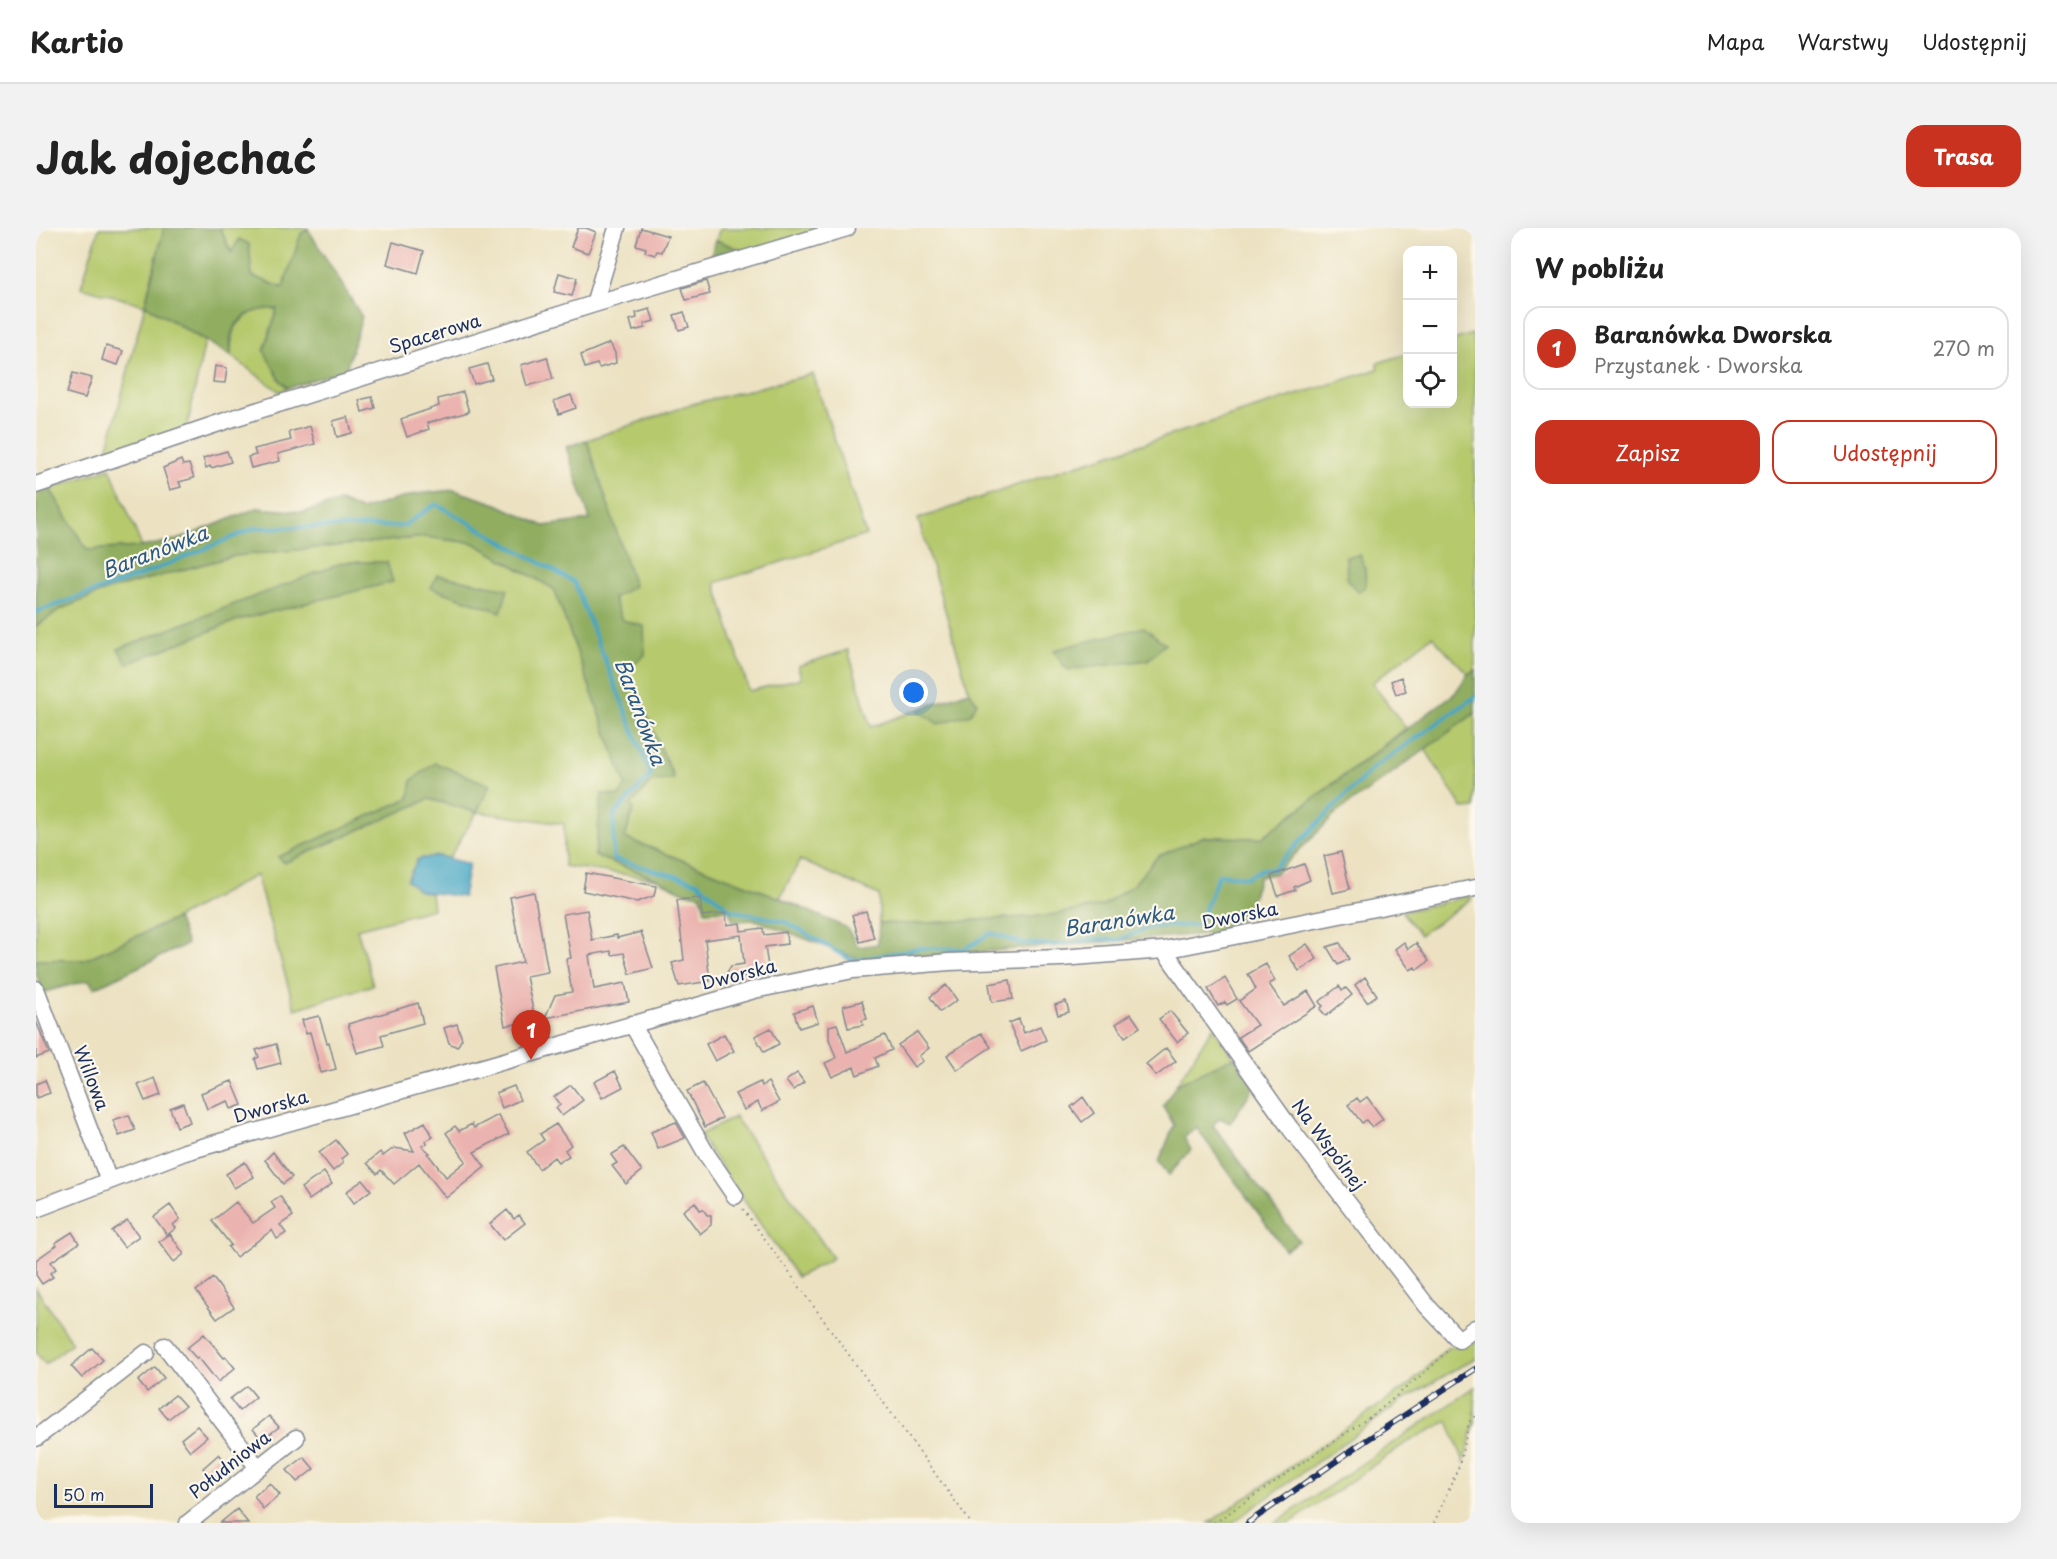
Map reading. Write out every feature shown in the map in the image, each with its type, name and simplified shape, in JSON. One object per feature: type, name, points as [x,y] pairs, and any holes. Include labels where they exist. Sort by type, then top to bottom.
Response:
[{"type":"street","points":[[594,304],[616,228]]},
{"type":"street","name":"Spacerowa","points":[[36,485],[234,418],[594,304],[847,228]]},
{"type":"street","name":"Dworska","points":[[36,1209],[185,1152],[754,990],[853,970],[949,962],[1061,958],[1164,950],[1475,888]]},
{"type":"street","name":"Na Wspólnej","points":[[1164,950],[1304,1147],[1427,1306],[1459,1340]]},
{"type":"street","name":"Willowa","points":[[36,989],[109,1181]]},
{"type":"street","points":[[632,1024],[707,1155],[735,1196]]},
{"type":"street","points":[[1459,1340],[1475,1328]]},
{"type":"street","points":[[165,1346],[258,1468]]},
{"type":"street","points":[[36,1438],[146,1353]]},
{"type":"street","name":"Południowa","points":[[188,1523],[296,1438]]},
{"type":"path","points":[[735,1196],[971,1523]]},
{"type":"path","points":[[1214,1523],[1377,1412],[1431,1367],[1459,1340]]},
{"type":"path","points":[[1434,1523],[1459,1466],[1469,1422],[1475,1416]]},
{"type":"green space","points":[[99,228],[164,228],[145,305],[81,287]]},
{"type":"green space","points":[[164,228],[220,228],[231,253],[239,239],[249,244],[252,276],[283,288],[301,234],[308,229],[362,317],[346,369],[288,388],[280,380],[264,351],[277,309],[249,314],[238,323],[231,336],[231,356],[145,305]]},
{"type":"green space","points":[[220,228],[308,228],[301,234],[284,288],[252,276],[248,244],[232,253]]},
{"type":"green space","points":[[720,228],[830,228],[748,253],[716,240]]},
{"type":"green space","points":[[716,240],[748,253],[708,265]]},
{"type":"green space","points":[[145,305],[205,341],[187,428],[105,458]]},
{"type":"green space","points":[[259,308],[277,309],[280,380],[288,388],[280,392],[231,356],[232,339],[236,327],[244,317]]},
{"type":"green space","points":[[1472,334],[1475,349],[1475,670],[1468,674],[1432,636],[1372,683],[1406,728],[1261,838],[1203,837],[1158,856],[1134,884],[1102,906],[1044,916],[909,924],[879,923],[879,895],[800,860],[780,898],[625,838],[634,808],[630,805],[651,782],[674,778],[626,669],[622,620],[613,597],[633,585],[587,440],[696,403],[813,374],[866,535],[715,583],[749,691],[801,678],[798,666],[848,650],[871,727],[969,691],[918,519],[1064,469],[1378,369],[1377,363],[1403,355],[1403,408],[1457,408],[1457,339]]},
{"type":"green space","points":[[587,440],[634,586],[613,598],[622,620],[644,626],[645,655],[627,670],[674,779],[651,782],[631,805],[634,808],[625,838],[780,898],[847,928],[858,947],[878,944],[879,923],[909,924],[1044,916],[1102,906],[1134,884],[1158,856],[1203,837],[1261,838],[1455,693],[1468,674],[1475,670],[1475,713],[1338,812],[1276,873],[1259,877],[1249,908],[1228,932],[864,961],[756,920],[733,921],[729,910],[705,911],[701,895],[686,893],[657,879],[595,856],[602,794],[619,796],[626,786],[554,589],[474,543],[425,537],[234,556],[107,590],[61,609],[36,626],[36,491],[50,489],[87,550],[142,547],[180,539],[257,508],[304,512],[340,501],[360,510],[416,494],[454,490],[497,504],[544,526],[590,520],[566,447]]},
{"type":"green space","points":[[110,468],[142,547],[87,550],[50,489]]},
{"type":"green space","points":[[425,537],[474,543],[554,589],[626,786],[619,796],[602,794],[595,856],[657,879],[564,866],[564,824],[477,812],[449,858],[439,856],[418,859],[407,880],[420,891],[431,894],[433,909],[357,929],[373,985],[295,1009],[256,875],[177,918],[84,960],[36,960],[36,626],[61,609],[107,590],[234,556]],"holes":[[[490,785],[476,812],[429,799],[284,863],[279,857],[409,798]]]},
{"type":"green space","points":[[1360,555],[1365,569],[1366,586],[1358,592],[1347,580],[1346,557]]},
{"type":"green space","points":[[344,562],[387,562],[393,582],[238,620],[127,664],[118,649]]},
{"type":"green space","points":[[437,575],[508,589],[501,612],[431,588]]},
{"type":"green space","points":[[1144,627],[1165,644],[1148,660],[1069,670],[1064,667],[1054,650]]},
{"type":"green space","points":[[969,691],[977,702],[971,714],[938,724],[918,710]]},
{"type":"green space","points":[[1475,713],[1475,808],[1463,809],[1425,749]]},
{"type":"green space","points":[[435,763],[490,785],[477,812],[429,799],[284,863],[278,857],[409,798],[412,780]]},
{"type":"green space","points":[[1469,896],[1471,899],[1420,935],[1402,912]]},
{"type":"green space","points":[[177,918],[187,944],[94,988],[89,980],[44,992],[36,974],[36,960],[84,960]]},
{"type":"green space","points":[[1213,1027],[1234,1057],[1176,1085]]},
{"type":"green space","points":[[1234,1057],[1254,1087],[1230,1123],[1220,1118],[1213,1125],[1299,1241],[1285,1250],[1196,1127],[1184,1138],[1191,1150],[1169,1175],[1159,1162],[1174,1125],[1163,1106],[1176,1085]]},
{"type":"green space","points":[[735,1117],[833,1258],[797,1277],[699,1135]]},
{"type":"green space","points":[[36,1288],[72,1343],[45,1364],[36,1352]]},
{"type":"green space","points":[[1475,1334],[1475,1358],[1405,1399],[1232,1523],[1209,1523],[1410,1384],[1447,1348],[1459,1345]]},
{"type":"green space","points":[[1475,1387],[1475,1423],[1464,1462],[1448,1421],[1406,1443],[1290,1523],[1275,1523]]},
{"type":"water","points":[[439,856],[469,864],[463,897],[420,891],[407,880],[418,859]]},
{"type":"building","points":[[578,228],[596,232],[588,253],[571,247]]},
{"type":"building","points":[[641,228],[668,236],[662,252],[657,251],[655,255],[645,252],[646,248],[636,245]]},
{"type":"building","points":[[393,242],[424,251],[418,273],[387,264]]},
{"type":"building","points":[[559,273],[577,278],[572,296],[554,292]]},
{"type":"building","points":[[706,281],[710,294],[686,300],[682,288]]},
{"type":"building","points":[[650,309],[654,321],[644,324],[645,328],[633,331],[630,320],[637,318],[636,313]]},
{"type":"building","points":[[684,312],[689,327],[679,330],[674,315]]},
{"type":"building","points":[[610,343],[615,353],[616,363],[599,368],[597,364],[585,368],[581,355]]},
{"type":"building","points":[[106,346],[123,351],[118,365],[102,360]]},
{"type":"building","points":[[547,357],[553,379],[527,386],[521,365]]},
{"type":"building","points":[[487,364],[492,379],[474,384],[469,369]]},
{"type":"building","points":[[215,366],[227,368],[225,383],[213,382]]},
{"type":"building","points":[[73,373],[92,378],[85,398],[67,393]]},
{"type":"building","points":[[463,392],[469,412],[427,423],[429,429],[407,437],[401,419],[439,406],[438,399]]},
{"type":"building","points":[[571,395],[576,408],[559,414],[554,401]]},
{"type":"building","points":[[372,397],[375,408],[362,412],[359,400]]},
{"type":"building","points":[[348,417],[352,433],[337,437],[333,421]]},
{"type":"building","points":[[310,426],[315,444],[278,454],[280,461],[251,468],[248,457],[256,455],[254,449],[291,440],[289,432]]},
{"type":"building","points":[[227,451],[231,462],[206,468],[203,458]]},
{"type":"building","points":[[181,460],[183,465],[189,464],[194,478],[179,482],[181,487],[170,490],[163,468]]},
{"type":"building","points":[[1401,677],[1406,691],[1396,694],[1391,681]]},
{"type":"building","points":[[1341,852],[1350,889],[1333,893],[1324,856]]},
{"type":"building","points":[[1304,864],[1310,880],[1294,887],[1295,890],[1278,896],[1271,876]]},
{"type":"building","points":[[586,873],[656,886],[654,896],[637,902],[583,891]]},
{"type":"building","points":[[534,892],[548,972],[526,976],[535,1020],[505,1026],[494,968],[523,962],[510,897]]},
{"type":"building","points":[[700,898],[702,916],[726,913],[727,925],[740,923],[741,931],[763,928],[764,935],[786,932],[787,944],[765,947],[769,973],[722,980],[731,966],[744,964],[741,935],[705,940],[710,981],[679,986],[672,963],[684,960],[677,900]]},
{"type":"building","points":[[587,910],[592,940],[617,935],[617,938],[641,932],[653,968],[630,974],[624,953],[612,955],[611,951],[589,955],[594,989],[625,983],[629,1002],[545,1018],[555,995],[572,992],[566,959],[571,958],[563,914]]},
{"type":"building","points":[[866,911],[874,938],[860,942],[852,915]]},
{"type":"building","points":[[1404,942],[1408,949],[1416,943],[1429,961],[1417,970],[1415,967],[1410,970],[1395,949]]},
{"type":"building","points":[[1340,943],[1349,959],[1338,965],[1327,947]]},
{"type":"building","points":[[1307,944],[1317,959],[1299,971],[1289,956]]},
{"type":"building","points":[[1266,964],[1275,981],[1269,984],[1284,1006],[1308,991],[1317,1006],[1248,1051],[1238,1037],[1257,1025],[1239,1001],[1256,989],[1248,974]]},
{"type":"building","points":[[1365,977],[1377,995],[1367,1002],[1355,985]]},
{"type":"building","points":[[1225,978],[1237,999],[1227,1005],[1225,1002],[1218,1006],[1208,989]]},
{"type":"building","points":[[1010,980],[1013,999],[992,1002],[989,984]]},
{"type":"building","points":[[946,985],[957,1000],[940,1012],[930,997]]},
{"type":"building","points":[[1339,986],[1342,991],[1346,988],[1352,995],[1326,1016],[1320,1009],[1323,1006],[1319,1002]]},
{"type":"building","points":[[862,1001],[867,1019],[862,1020],[863,1025],[848,1028],[843,1006]]},
{"type":"building","points":[[1066,1001],[1069,1012],[1058,1015],[1055,1005]]},
{"type":"building","points":[[418,1003],[423,1023],[381,1035],[384,1046],[357,1053],[348,1024]]},
{"type":"building","points":[[813,1006],[818,1022],[799,1028],[794,1012]]},
{"type":"building","points":[[1170,1011],[1188,1033],[1177,1042],[1159,1019]]},
{"type":"building","points":[[1131,1014],[1140,1027],[1125,1037],[1116,1024]]},
{"type":"building","points":[[319,1016],[336,1069],[321,1073],[310,1032],[306,1034],[302,1020]]},
{"type":"building","points":[[1019,1019],[1024,1033],[1040,1026],[1046,1040],[1021,1051],[1009,1023]]},
{"type":"building","points":[[36,1021],[49,1053],[36,1058]]},
{"type":"building","points":[[457,1024],[462,1039],[457,1047],[449,1043],[444,1028]]},
{"type":"building","points":[[837,1024],[847,1052],[885,1035],[892,1050],[875,1058],[878,1066],[857,1075],[854,1067],[832,1077],[825,1063],[836,1058],[829,1039],[829,1026]]},
{"type":"building","points":[[771,1028],[779,1044],[764,1052],[755,1036]]},
{"type":"building","points":[[917,1032],[929,1048],[919,1056],[923,1061],[914,1067],[898,1045]]},
{"type":"building","points":[[981,1033],[991,1047],[957,1070],[947,1055]]},
{"type":"building","points":[[724,1034],[734,1051],[715,1061],[706,1044]]},
{"type":"building","points":[[276,1044],[281,1063],[258,1069],[255,1059],[259,1057],[256,1050]]},
{"type":"building","points":[[1166,1048],[1176,1061],[1156,1076],[1146,1064]]},
{"type":"building","points":[[615,1071],[623,1087],[602,1098],[594,1082]]},
{"type":"building","points":[[797,1073],[804,1082],[793,1090],[786,1081]]},
{"type":"building","points":[[155,1078],[161,1095],[145,1101],[138,1085]]},
{"type":"building","points":[[45,1080],[50,1093],[36,1098],[36,1084]]},
{"type":"building","points":[[232,1081],[242,1105],[231,1109],[228,1101],[207,1109],[201,1093]]},
{"type":"building","points":[[760,1082],[762,1086],[768,1082],[779,1102],[762,1111],[758,1102],[744,1110],[735,1094]]},
{"type":"building","points":[[703,1083],[722,1118],[705,1127],[687,1091]]},
{"type":"building","points":[[571,1085],[583,1100],[562,1116],[556,1108],[560,1105],[554,1097]]},
{"type":"building","points":[[514,1086],[520,1100],[502,1108],[496,1093]]},
{"type":"building","points":[[1083,1097],[1094,1113],[1082,1122],[1071,1107]]},
{"type":"building","points":[[1367,1097],[1383,1119],[1372,1127],[1366,1120],[1362,1123],[1348,1105],[1357,1098],[1360,1102]]},
{"type":"building","points":[[183,1103],[190,1122],[177,1127],[170,1108]]},
{"type":"building","points":[[129,1115],[135,1130],[119,1136],[113,1120]]},
{"type":"building","points":[[498,1115],[509,1134],[474,1152],[485,1167],[446,1198],[419,1163],[394,1184],[381,1170],[377,1174],[367,1163],[380,1152],[383,1156],[394,1148],[414,1151],[405,1133],[425,1122],[433,1137],[422,1146],[430,1153],[428,1154],[446,1177],[466,1161],[446,1133],[455,1126],[459,1131],[472,1124],[474,1128]]},
{"type":"building","points":[[676,1122],[685,1138],[658,1149],[651,1132]]},
{"type":"building","points":[[556,1124],[571,1145],[565,1150],[569,1156],[558,1162],[554,1157],[539,1169],[527,1152],[544,1140],[540,1134]]},
{"type":"building","points":[[336,1140],[347,1154],[341,1159],[343,1163],[333,1171],[319,1153]]},
{"type":"building","points":[[624,1147],[642,1171],[626,1184],[612,1166],[617,1163],[611,1155]]},
{"type":"building","points":[[273,1152],[292,1177],[283,1184],[265,1160]]},
{"type":"building","points":[[245,1162],[254,1177],[234,1188],[226,1174]]},
{"type":"building","points":[[324,1172],[332,1184],[309,1200],[301,1188]]},
{"type":"building","points":[[363,1180],[371,1190],[354,1203],[346,1192]]},
{"type":"building","points":[[280,1196],[293,1216],[280,1225],[286,1233],[277,1239],[272,1230],[236,1257],[228,1247],[231,1245],[212,1221],[236,1202],[253,1223],[275,1208],[271,1202]]},
{"type":"building","points":[[695,1202],[700,1210],[703,1209],[707,1215],[711,1215],[711,1225],[700,1234],[683,1211]]},
{"type":"building","points":[[170,1205],[180,1219],[173,1225],[176,1228],[167,1235],[154,1217]]},
{"type":"building","points":[[507,1210],[514,1219],[519,1215],[525,1223],[503,1240],[490,1224]]},
{"type":"building","points":[[127,1220],[139,1236],[124,1247],[112,1231]]},
{"type":"building","points":[[72,1232],[79,1243],[51,1262],[56,1269],[50,1273],[53,1277],[42,1284],[36,1275],[36,1260]]},
{"type":"building","points":[[170,1234],[184,1254],[174,1262],[159,1242]]},
{"type":"building","points":[[213,1278],[234,1307],[217,1319],[196,1291]]},
{"type":"building","points":[[204,1334],[235,1368],[218,1382],[198,1357],[197,1359],[187,1348]]},
{"type":"building","points":[[92,1348],[103,1360],[82,1378],[71,1366]]},
{"type":"building","points":[[155,1367],[164,1378],[147,1392],[138,1381]]},
{"type":"building","points":[[247,1386],[256,1397],[239,1411],[230,1399]]},
{"type":"building","points":[[175,1395],[185,1406],[168,1419],[159,1408]]},
{"type":"building","points":[[269,1416],[279,1427],[262,1440],[253,1429]]},
{"type":"building","points":[[197,1426],[207,1437],[190,1451],[181,1439]]},
{"type":"building","points":[[219,1454],[228,1465],[212,1479],[203,1468]]},
{"type":"building","points":[[304,1457],[314,1469],[297,1482],[287,1470]]},
{"type":"building","points":[[270,1483],[280,1495],[263,1509],[254,1496]]},
{"type":"building","points":[[237,1509],[248,1523],[220,1523]]},
{"type":"waterway","name":"Baranówka","points":[[36,612],[139,576],[255,528],[403,526],[436,504],[574,582],[651,775],[614,815],[613,859],[697,882],[731,910],[786,922],[853,961],[920,948],[965,949],[991,933],[1020,943],[1055,945],[1095,939],[1118,940],[1151,927],[1199,925],[1219,874],[1247,877],[1262,869],[1273,869],[1372,769],[1475,697]]},
{"type":"railway","points":[[1248,1523],[1362,1443],[1475,1369]]},
{"type":"place","name":"Baranówka Dworska","points":[[531,1060]]}]
